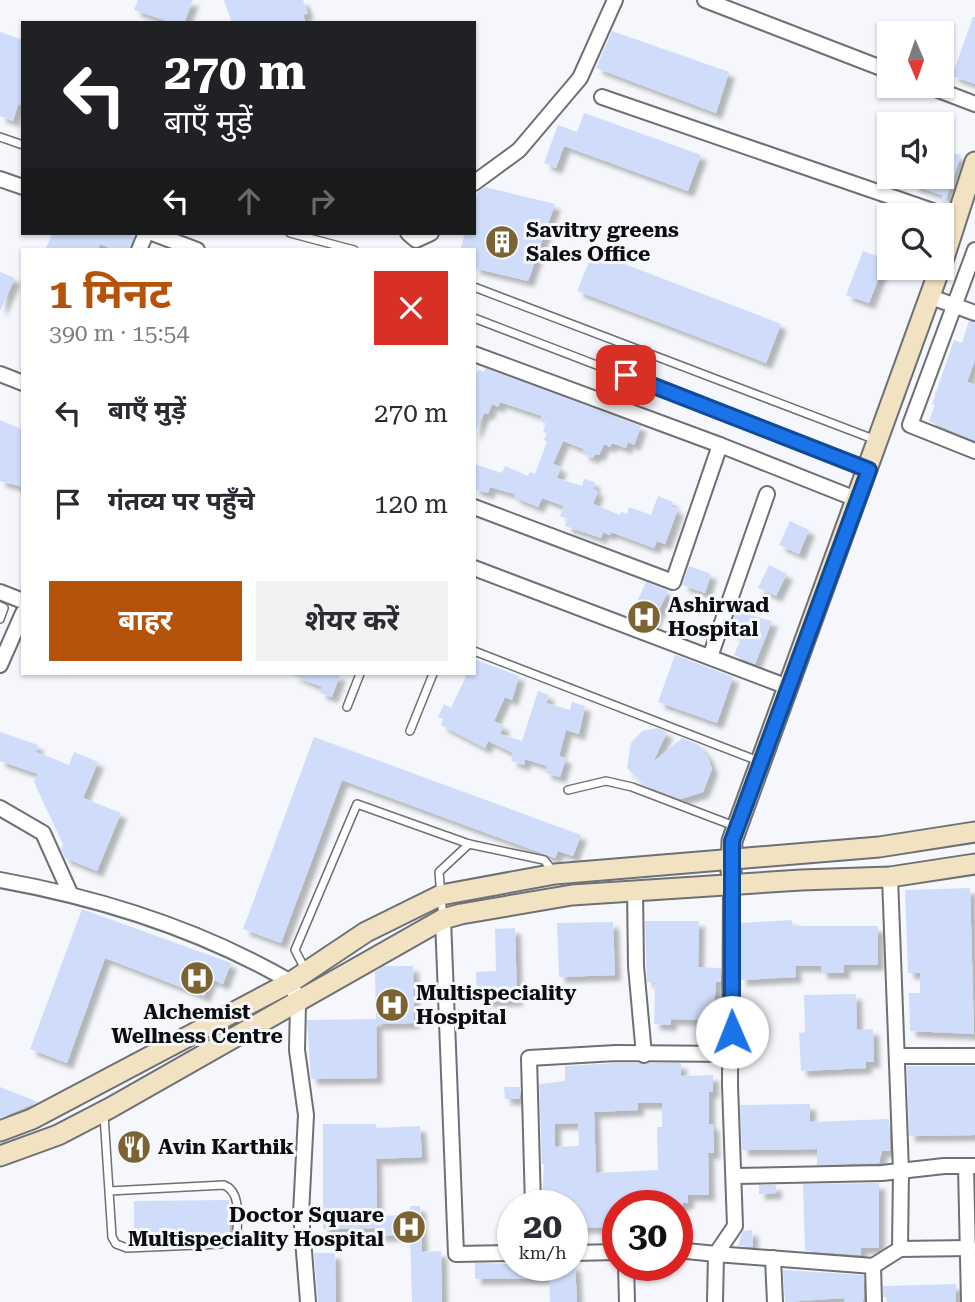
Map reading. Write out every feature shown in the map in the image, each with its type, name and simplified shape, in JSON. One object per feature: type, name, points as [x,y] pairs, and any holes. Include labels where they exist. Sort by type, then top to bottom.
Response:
[{"type":"main road","points":[[954,225],[975,162]]},
{"type":"main road","points":[[731,887],[732,841],[936,280]]},
{"type":"main road","points":[[0,1131],[33,1119],[299,977],[366,932],[441,895],[555,874],[879,847],[975,832]]},
{"type":"main road","points":[[0,1156],[58,1135],[107,1109],[443,919],[572,895],[890,877],[975,864]]},
{"type":"main road","points":[[93,1087],[107,1109]]},
{"type":"street","points":[[476,182],[519,150],[580,78],[615,0]]},
{"type":"street","points":[[705,0],[877,66]]},
{"type":"street","points":[[954,96],[975,104]]},
{"type":"street","points":[[602,97],[956,219]]},
{"type":"street","points":[[0,178],[21,186]]},
{"type":"street","points":[[157,235],[192,248]]},
{"type":"street","points":[[975,250],[910,425],[975,451]]},
{"type":"street","points":[[931,297],[975,313]]},
{"type":"street","points":[[476,355],[720,445],[856,499]]},
{"type":"street","points":[[0,374],[21,382]]},
{"type":"street","points":[[476,508],[673,582],[720,445]]},
{"type":"street","points":[[710,657],[767,495]]},
{"type":"street","points":[[476,569],[788,687]]},
{"type":"street","points":[[0,592],[21,600]]},
{"type":"street","points":[[0,665],[21,617]]},
{"type":"street","points":[[0,808],[43,833],[70,892]]},
{"type":"street","points":[[890,877],[901,1171],[900,1249]]},
{"type":"street","points":[[0,880],[70,892],[299,977],[298,1050],[306,1115],[301,1214],[308,1302]]},
{"type":"street","points":[[715,1302],[716,1254],[735,1226],[730,1085],[733,1054],[731,887]]},
{"type":"street","points":[[635,891],[636,966],[644,1055]]},
{"type":"street","points":[[443,919],[456,1254],[497,1253]]},
{"type":"street","points":[[533,1190],[529,1058],[616,1053],[733,1054]]},
{"type":"street","points":[[897,1056],[975,1056]]},
{"type":"street","points":[[734,1176],[970,1166],[969,1302]]},
{"type":"street","points":[[693,1252],[873,1266],[900,1249],[968,1248]]},
{"type":"street","points":[[773,1258],[775,1302]]},
{"type":"street","points":[[873,1266],[874,1302]]},
{"type":"street","points":[[626,1281],[627,1302]]},
{"type":"lane","points":[[0,137],[21,144]]},
{"type":"lane","points":[[298,235],[347,248]]},
{"type":"lane","points":[[476,288],[879,441]]},
{"type":"lane","points":[[476,319],[869,470]]},
{"type":"lane","points":[[0,606],[4,608],[0,618]]},
{"type":"lane","points":[[476,652],[762,762]]},
{"type":"lane","points":[[347,707],[360,675]]},
{"type":"lane","points":[[410,731],[433,675]]},
{"type":"lane","points":[[568,790],[606,781],[632,787],[737,827]]},
{"type":"lane","points":[[299,977],[295,950],[357,804],[469,844],[544,860],[555,874]]},
{"type":"lane","points":[[443,919],[439,872],[469,844]]},
{"type":"lane","points":[[107,1109],[110,1191],[112,1237],[121,1248],[221,1244],[237,1236],[235,1195],[231,1188],[224,1185],[110,1191]]},
{"type":"building","points":[[138,0],[193,0],[185,21],[167,21],[134,10]]},
{"type":"building","points":[[224,0],[303,0],[308,13],[303,15],[305,21],[231,21]]},
{"type":"building","points":[[975,17],[975,84],[954,77]]},
{"type":"building","points":[[612,31],[729,72],[716,113],[596,68]]},
{"type":"building","points":[[0,32],[21,39],[21,105],[18,104],[13,121],[0,116]]},
{"type":"building","points":[[584,113],[701,155],[688,191],[564,146],[556,168],[544,163],[558,125],[577,132]]},
{"type":"building","points":[[954,153],[961,155],[954,176]]},
{"type":"building","name":"Savitry greens Sales Office","points":[[485,187],[555,204],[528,281],[476,268],[476,248],[461,248],[464,235],[476,235],[478,192]]},
{"type":"building","points":[[924,189],[949,189],[945,203],[942,195]]},
{"type":"building","points":[[52,235],[134,237],[131,248],[110,248],[100,244],[99,248],[46,248]]},
{"type":"building","points":[[863,251],[877,256],[878,280],[869,303],[846,295]]},
{"type":"building","points":[[593,252],[781,324],[766,363],[577,291]]},
{"type":"building","points":[[0,272],[15,278],[0,311]]},
{"type":"building","points":[[969,321],[975,322],[975,360],[967,382],[975,385],[975,441],[929,421],[935,405],[932,404],[954,340],[962,343]]},
{"type":"building","points":[[485,368],[641,426],[634,445],[628,442],[626,448],[612,443],[610,447],[604,444],[599,455],[595,454],[593,458],[583,454],[584,449],[563,441],[553,464],[561,467],[557,478],[582,486],[584,479],[595,482],[593,489],[598,491],[593,504],[620,515],[621,512],[627,514],[629,507],[651,515],[658,496],[673,502],[671,507],[678,509],[665,544],[657,541],[654,548],[611,532],[610,535],[603,532],[601,538],[565,526],[568,519],[560,516],[564,506],[542,498],[538,507],[514,497],[515,494],[490,487],[488,493],[476,490],[476,465],[502,473],[505,466],[528,476],[530,472],[535,474],[547,442],[544,440],[547,433],[543,432],[546,423],[540,421],[542,416],[500,402],[498,407],[492,404],[488,414],[484,413],[476,431],[476,375],[478,370],[484,372]]},
{"type":"building","points":[[0,420],[21,429],[21,486],[0,481]]},
{"type":"building","points":[[790,521],[809,530],[799,554],[779,545]]},
{"type":"building","points":[[769,565],[787,574],[776,596],[758,588]]},
{"type":"building","points":[[689,566],[711,574],[705,593],[682,585]]},
{"type":"building","points":[[646,582],[668,591],[652,625],[630,617]]},
{"type":"building","points":[[736,611],[772,621],[755,664],[734,655],[742,636],[729,631]]},
{"type":"building","points":[[675,655],[733,677],[717,723],[658,702]]},
{"type":"building","points":[[476,660],[519,676],[512,700],[505,697],[494,721],[504,726],[500,734],[522,741],[538,691],[549,695],[546,703],[570,710],[572,702],[585,706],[579,734],[566,730],[559,756],[566,758],[560,777],[545,773],[547,766],[525,759],[524,765],[511,761],[513,753],[488,741],[485,748],[441,725],[443,719],[438,717],[444,704],[451,708],[467,675],[476,675]]},
{"type":"building","points":[[292,675],[340,675],[332,697],[320,693],[322,687]]},
{"type":"building","points":[[657,728],[667,732],[653,762],[682,738],[699,745],[708,757],[712,769],[703,792],[681,799],[646,786],[627,768],[631,743],[642,731]]},
{"type":"building","points":[[0,732],[38,745],[36,752],[69,765],[74,752],[98,762],[83,798],[121,813],[97,871],[65,858],[61,849],[63,844],[34,782],[38,774],[0,761]]},
{"type":"building","points":[[314,737],[581,835],[573,856],[558,851],[555,858],[342,780],[281,943],[243,929]]},
{"type":"building","points":[[970,888],[974,1034],[910,1031],[909,993],[920,993],[920,973],[908,973],[905,890]]},
{"type":"building","points":[[82,909],[231,963],[223,984],[211,979],[204,996],[105,958],[67,1063],[30,1049]]},
{"type":"building","points":[[792,920],[792,926],[878,926],[878,965],[844,965],[844,973],[821,973],[821,966],[795,966],[796,977],[740,980],[740,923]]},
{"type":"building","points":[[645,921],[699,921],[698,967],[721,968],[721,982],[716,982],[713,1026],[697,1026],[697,1020],[671,1019],[671,1025],[654,1024],[655,982],[647,982]]},
{"type":"building","points":[[613,922],[615,975],[559,977],[557,923]]},
{"type":"building","points":[[515,928],[517,1000],[477,1001],[476,972],[496,971],[495,929]]},
{"type":"building","points":[[384,966],[413,966],[414,1023],[376,1024],[375,972]]},
{"type":"building","points":[[856,994],[857,1030],[873,1029],[874,1062],[866,1062],[866,1068],[801,1071],[799,1033],[805,1032],[804,995]]},
{"type":"building","points":[[376,1019],[377,1078],[311,1079],[307,1020]]},
{"type":"building","points":[[616,1063],[681,1063],[681,1076],[713,1075],[713,1092],[709,1092],[709,1124],[713,1124],[714,1153],[708,1153],[709,1195],[693,1195],[693,1190],[602,1190],[602,1227],[588,1228],[588,1190],[543,1190],[544,1164],[539,1084],[565,1081],[565,1066]],"holes":[[[638,1103],[662,1103],[662,1127],[657,1127],[658,1170],[596,1173],[594,1112],[638,1110]],[[578,1123],[579,1146],[555,1147],[555,1124]]]},
{"type":"building","points":[[907,1066],[975,1066],[975,1135],[909,1136]]},
{"type":"building","points":[[0,1087],[38,1102],[0,1118]]},
{"type":"building","points":[[504,1087],[520,1087],[520,1099],[505,1099]]},
{"type":"building","points":[[810,1104],[810,1122],[889,1119],[890,1151],[882,1151],[879,1163],[817,1165],[817,1149],[742,1150],[740,1105]]},
{"type":"building","points":[[323,1124],[376,1124],[376,1128],[420,1126],[422,1157],[376,1159],[377,1216],[410,1215],[410,1206],[420,1206],[422,1252],[441,1251],[442,1302],[412,1302],[410,1234],[379,1236],[379,1228],[323,1229]]},
{"type":"building","points":[[879,1183],[879,1248],[861,1248],[861,1255],[805,1251],[803,1184]]},
{"type":"building","points":[[759,1185],[776,1185],[776,1193],[759,1194]]},
{"type":"building","points":[[229,1200],[230,1233],[219,1238],[134,1239],[134,1201]]},
{"type":"building","points":[[752,1230],[753,1247],[738,1246],[743,1231]]},
{"type":"building","points":[[314,1253],[335,1253],[336,1302],[318,1302]]},
{"type":"building","points":[[475,1263],[497,1263],[497,1279],[475,1279]]},
{"type":"building","points":[[783,1270],[864,1275],[864,1298],[862,1302],[845,1302],[844,1298],[785,1302]]},
{"type":"building","points":[[549,1281],[576,1281],[577,1302],[550,1302]]},
{"type":"building","points":[[956,1284],[956,1302],[887,1302],[886,1297],[883,1297],[883,1286]]},
{"type":"place","name":"Savitry greens Sales Office","points":[[502,242]]},
{"type":"place","name":"Ashirwad Hospital","points":[[644,617]]},
{"type":"place","name":"Alchemist Wellness Centre","points":[[197,978]]},
{"type":"place","name":"Multispeciality Hospital","points":[[392,1005]]},
{"type":"place","name":"Avin Karthik","points":[[134,1147]]},
{"type":"place","name":"Doctor Square Multispeciality Hospital","points":[[409,1227]]},
{"type":"route","points":[[626,375],[869,470],[856,499],[767,751],[732,841],[732,1032]]}]
